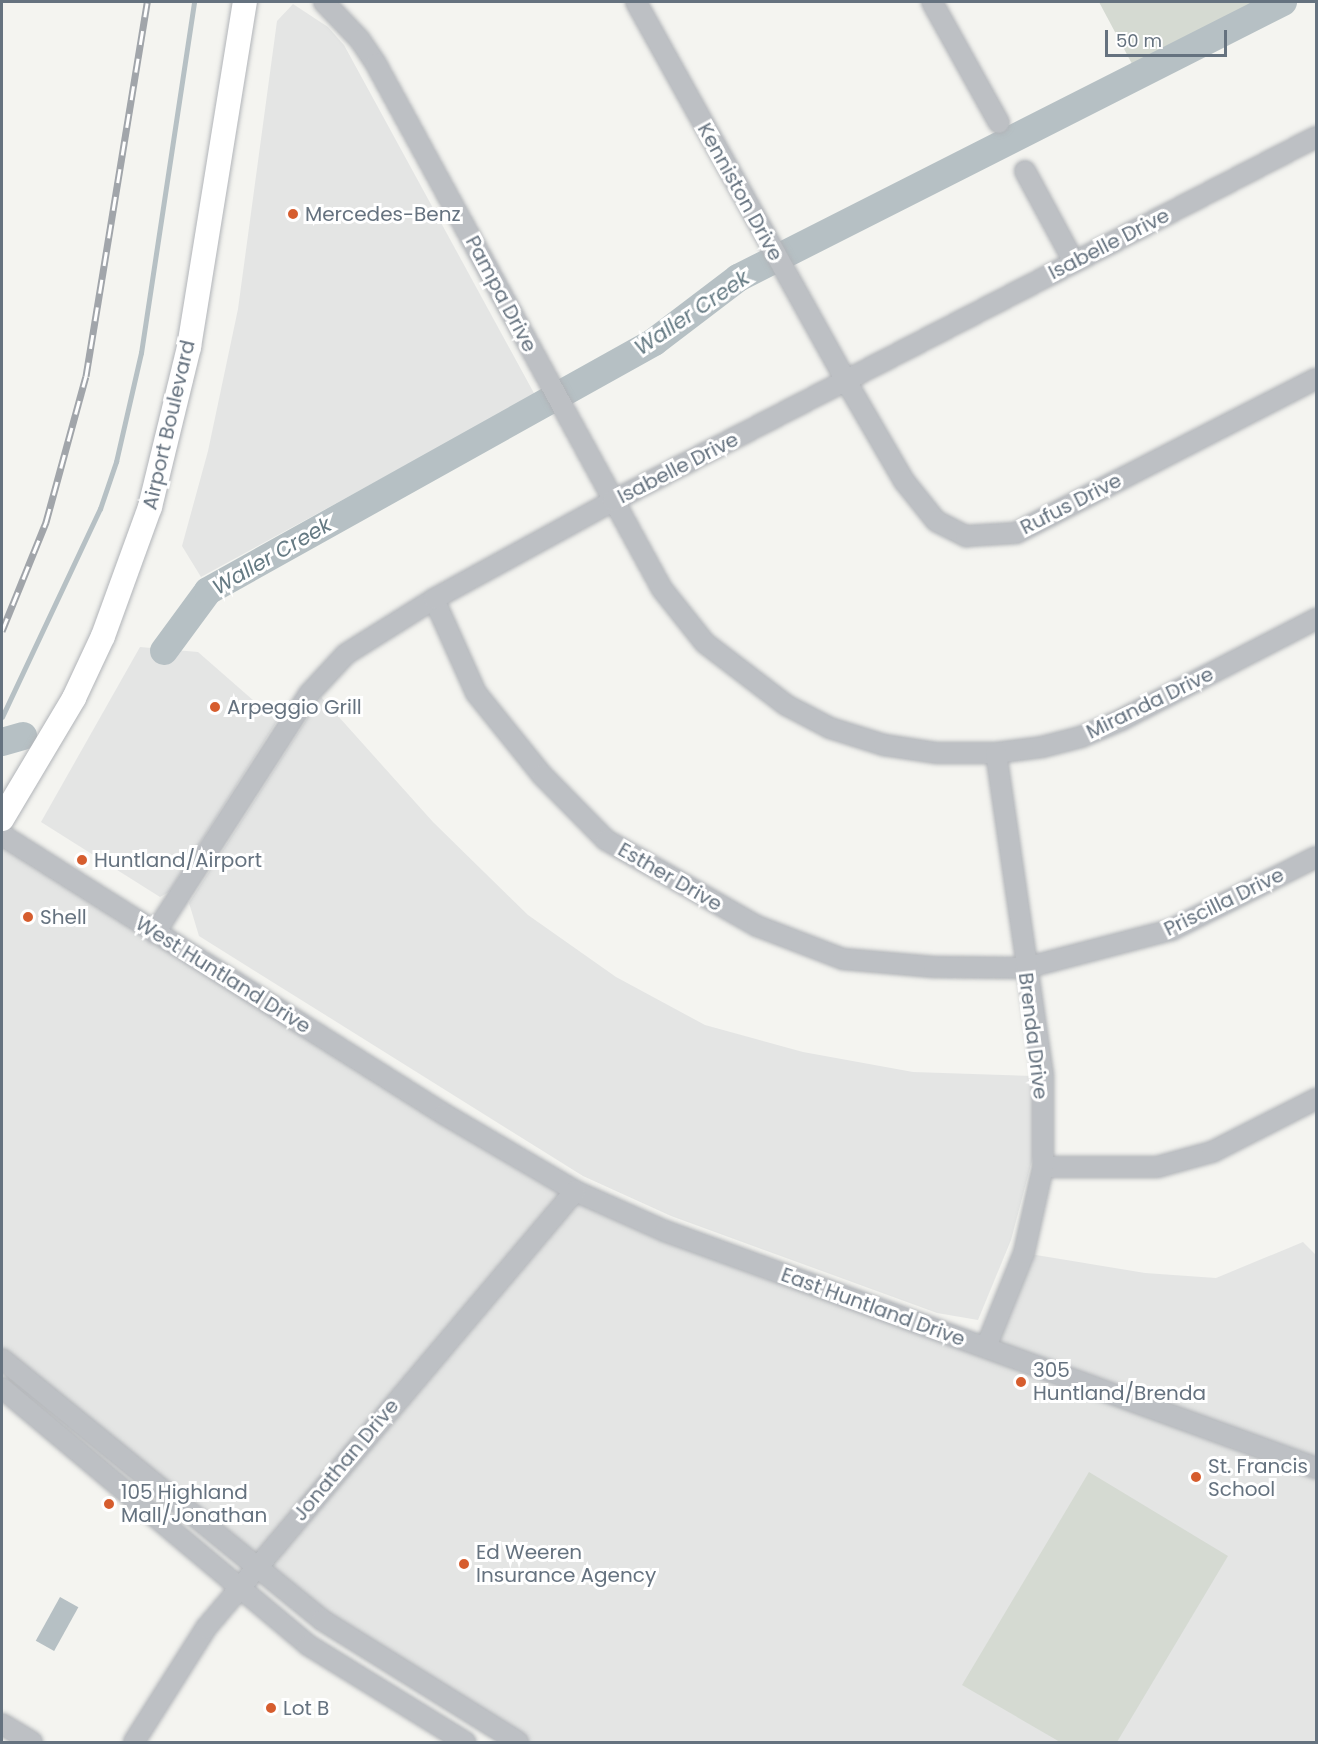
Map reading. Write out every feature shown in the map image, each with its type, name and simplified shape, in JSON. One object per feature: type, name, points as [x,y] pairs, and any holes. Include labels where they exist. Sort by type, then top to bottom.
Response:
[{"type":"main road","name":"Airport Boulevard","points":[[2,819],[74,698],[103,636],[150,507],[189,347],[245,2]]},
{"type":"street","name":"Pampa Drive","points":[[324,2],[360,40],[376,64],[613,501]]},
{"type":"street","name":"Kenniston Drive","points":[[636,2],[846,381]]},
{"type":"street","points":[[932,2],[999,123]]},
{"type":"street","name":"Isabelle Drive","points":[[155,933],[313,688],[346,654],[434,599],[613,501],[1317,137]]},
{"type":"street","points":[[1025,171],[1074,262]]},
{"type":"street","name":"Rufus Drive","points":[[846,381],[904,481],[936,521],[966,536],[1016,533],[1317,379]]},
{"type":"street","name":"Miranda Drive","points":[[613,501],[662,588],[705,643],[786,705],[830,728],[884,745],[938,753],[996,753],[1042,747],[1091,733],[1317,619]]},
{"type":"street","name":"Esther Drive","points":[[434,599],[476,693],[542,775],[606,840],[757,926],[843,960],[934,967],[1025,968]]},
{"type":"street","name":"Brenda Drive","points":[[986,1347],[1024,1253],[1043,1167],[1043,1075],[1025,968],[996,753]]},
{"type":"street","name":"West Huntland Drive","points":[[2,835],[444,1114]]},
{"type":"street","name":"Priscilla Drive","points":[[1025,968],[1171,930],[1317,857]]},
{"type":"street","points":[[1043,1167],[1157,1167],[1212,1152],[1317,1099]]},
{"type":"street","name":"East Huntland Drive","points":[[444,1114],[575,1191],[665,1231],[1317,1468]]},
{"type":"street","name":"Jonathan Drive","points":[[134,1743],[206,1628],[255,1567],[575,1191]]},
{"type":"street","points":[[4,1361],[322,1620],[518,1743]]},
{"type":"street","points":[[2,1388],[308,1645],[465,1743]]},
{"type":"street","points":[[2,1724],[32,1743]]},
{"type":"shaded area","points":[[1099,2],[1280,2],[1139,77]]},
{"type":"shaded area","points":[[293,4],[328,27],[344,45],[535,395],[201,577],[182,546],[208,451],[238,309],[277,21]]},
{"type":"shaded area","points":[[140,647],[198,652],[277,721],[169,892],[160,897],[41,822]]},
{"type":"shaded area","points":[[321,697],[433,822],[528,915],[616,977],[705,1025],[803,1052],[913,1072],[1034,1076],[1034,1153],[1011,1240],[978,1320],[937,1313],[671,1216],[583,1176],[199,936],[189,903]]},
{"type":"shaded area","points":[[2,835],[554,1180],[985,1347],[1024,1253],[1145,1273],[1216,1278],[1303,1242],[1316,1255],[1316,1742],[518,1742],[322,1620],[2,1359]]},
{"type":"shaded area","points":[[1089,1472],[1228,1556],[1117,1742],[1060,1742],[962,1685]]},
{"type":"shaded area","points":[[60,1597],[78,1607],[54,1651],[36,1641]]},
{"type":"waterway","points":[[2,717],[100,509],[116,462],[141,353],[194,2]]},
{"type":"waterway","name":"Waller Creek","points":[[164,651],[208,591],[654,342],[738,278],[1283,2]]},
{"type":"waterway","name":"Waller Creek","points":[[2,742],[23,736]]},
{"type":"railway","points":[[2,631],[46,522],[86,376],[147,2]]},
{"type":"place","name":"Mercedes-Benz","points":[[293,214]]},
{"type":"place","name":"Arpeggio Grill","points":[[215,707]]},
{"type":"place","name":"Huntland/Airport","points":[[82,860]]},
{"type":"place","name":"Shell","points":[[28,917]]},
{"type":"place","name":"305 Huntland/Brenda","points":[[1021,1382]]},
{"type":"place","name":"St. Francis School","points":[[1196,1477]]},
{"type":"place","name":"105 Highland Mall/Jonathan","points":[[109,1504]]},
{"type":"place","name":"Ed Weeren Insurance Agency","points":[[464,1564]]},
{"type":"place","name":"Lot B","points":[[271,1708]]}]
